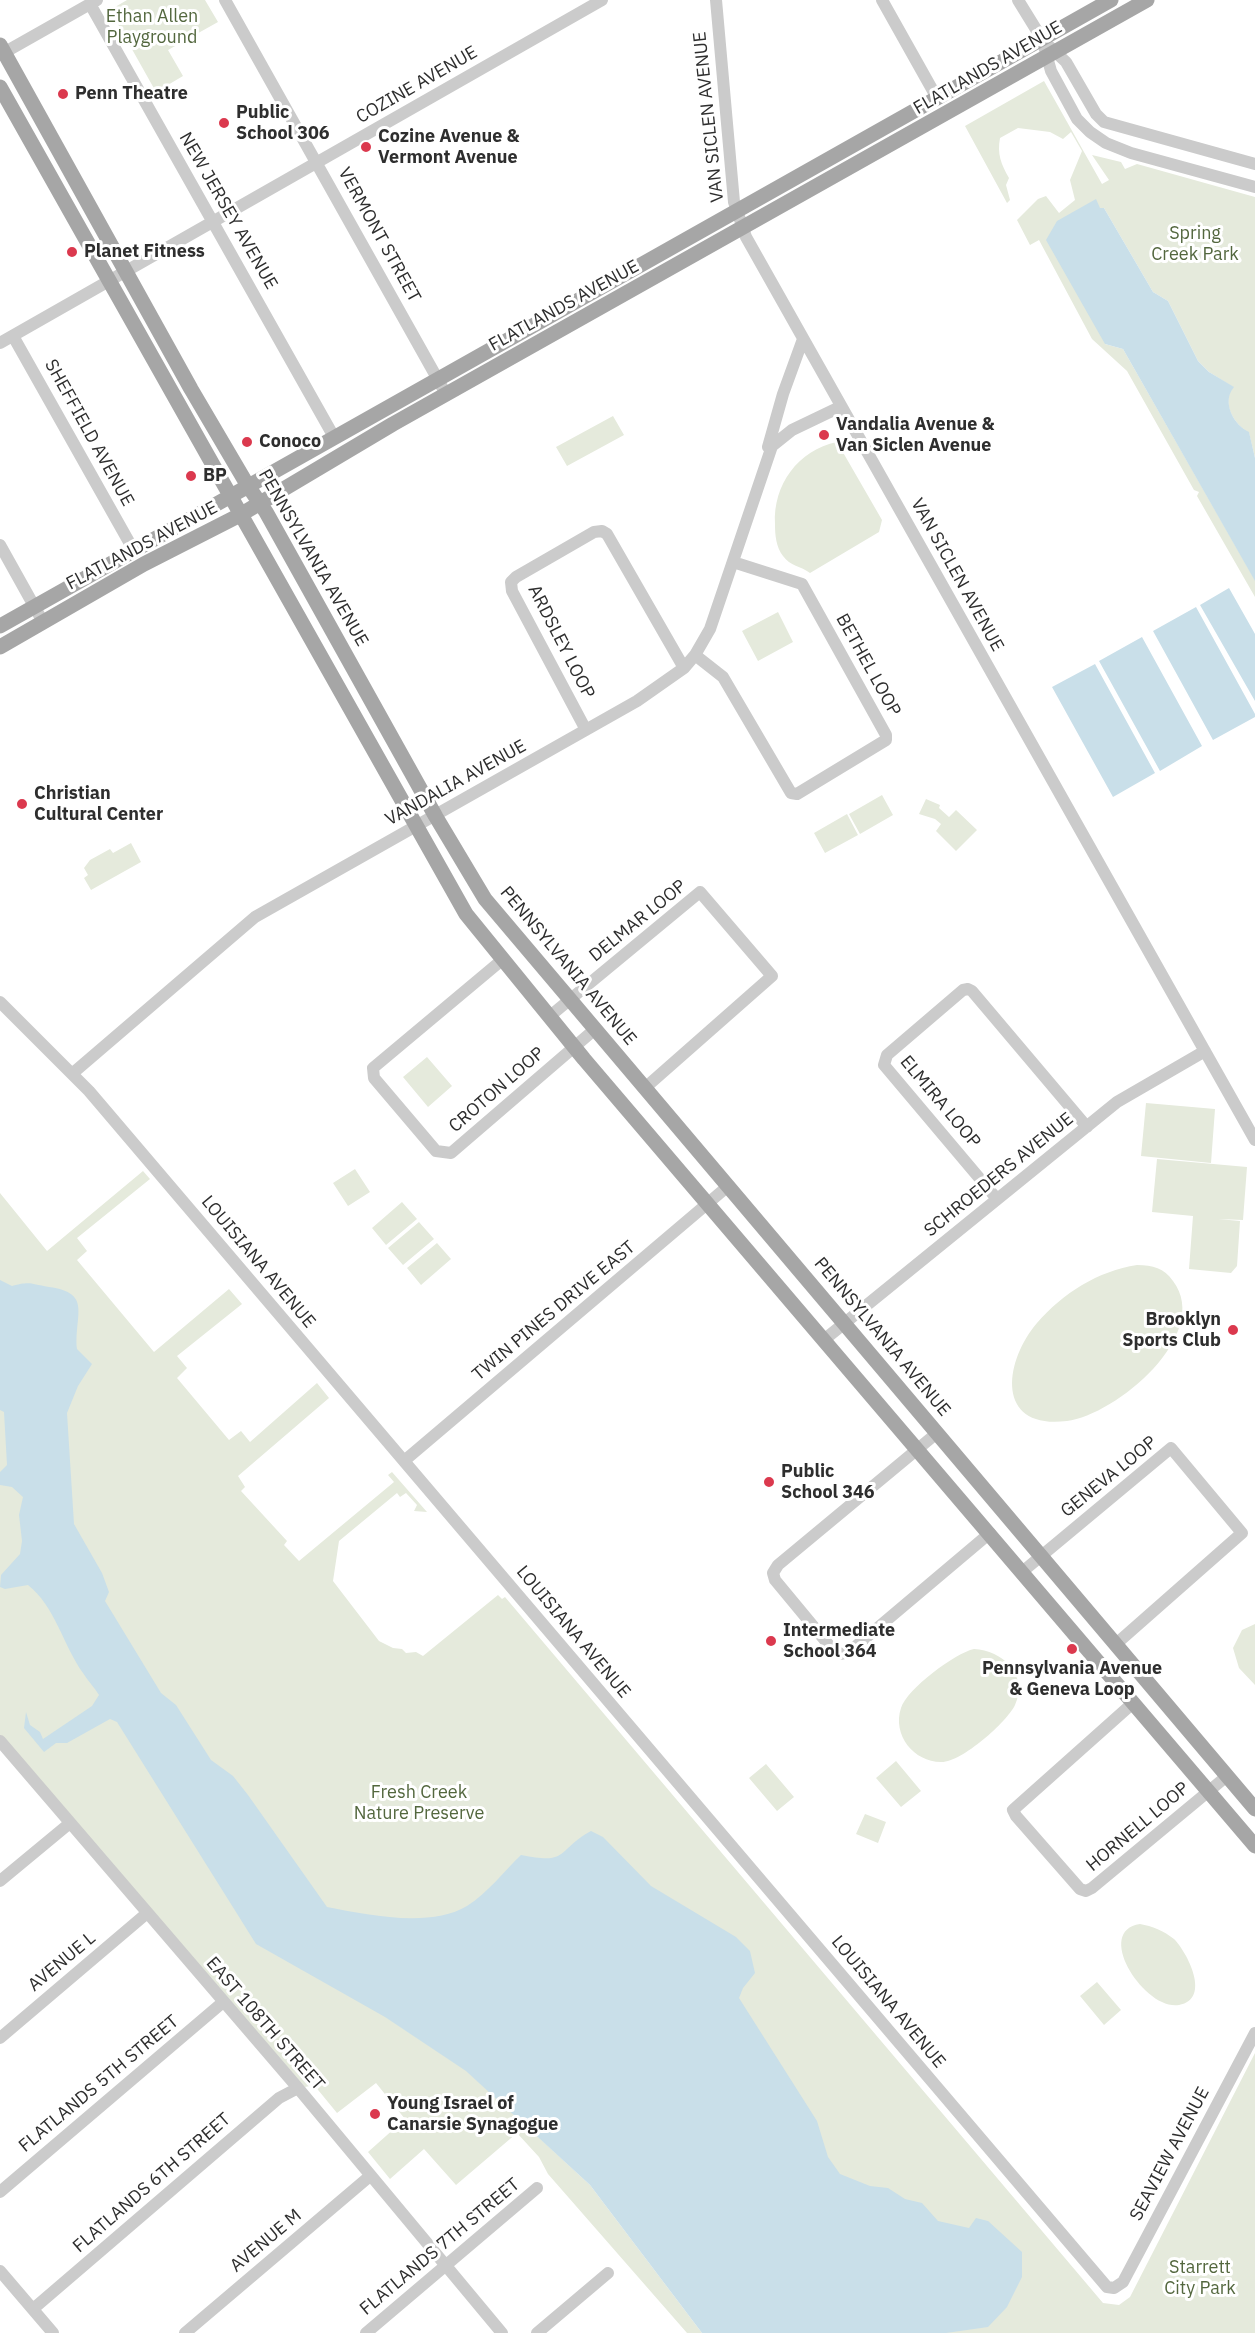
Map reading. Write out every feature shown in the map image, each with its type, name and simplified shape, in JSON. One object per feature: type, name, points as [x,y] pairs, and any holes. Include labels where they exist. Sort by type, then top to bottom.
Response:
[{"type":"main road","name":"FLATLANDS AVENUE","points":[[0,626],[1111,0]]},
{"type":"main road","name":"FLATLANDS AVENUE","points":[[0,647],[144,564],[240,516],[446,394],[1147,0]]},
{"type":"main road","name":"PENNSYLVANIA AVENUE","points":[[1,51],[248,486],[261,503],[436,817],[485,899],[1255,1809]]},
{"type":"main road","points":[[0,87],[466,914],[576,1046],[584,1059],[710,1204],[1255,1846]]},
{"type":"street","name":"VERMONT STREET","points":[[225,0],[446,394]]},
{"type":"street","name":"COZINE AVENUE","points":[[0,343],[127,273],[602,0]]},
{"type":"street","name":"VAN SICLEN AVENUE","points":[[716,0],[737,211],[743,228],[840,407],[1255,1140]]},
{"type":"street","points":[[882,0],[937,98]]},
{"type":"street","points":[[1018,0],[1052,55],[1066,62],[1098,117],[1107,123],[1255,164]]},
{"type":"street","points":[[1,51],[94,2]]},
{"type":"street","name":"NEW JERSEY AVENUE","points":[[94,2],[213,222],[334,437]]},
{"type":"street","points":[[1052,55],[1051,71],[1074,113],[1090,132],[1106,143],[1131,153],[1255,188]]},
{"type":"street","name":"SHEFFIELD AVENUE","points":[[13,336],[133,549]]},
{"type":"street","name":"VANDALIA AVENUE","points":[[767,460],[783,394],[803,339]]},
{"type":"street","name":"VANDALIA AVENUE","points":[[73,1073],[255,917],[436,817],[637,701],[684,668],[695,655],[718,610],[772,446],[782,435],[840,407]]},
{"type":"street","name":"ARDSLEY LOOP","points":[[586,730],[512,591],[511,582],[516,577],[594,532],[602,531],[607,534],[684,668]]},
{"type":"street","points":[[0,545],[43,622]]},
{"type":"street","name":"BETHEL LOOP","points":[[695,655],[723,677],[792,793],[797,794],[886,740],[886,735],[802,584],[734,562]]},
{"type":"street","name":"DELMAR LOOP","points":[[550,1016],[700,892],[772,976],[646,1087]]},
{"type":"street","name":"CROTON LOOP","points":[[502,960],[374,1068],[374,1078],[436,1151],[451,1153],[594,1030]]},
{"type":"street","name":"ELMIRA LOOP","points":[[997,1199],[884,1065],[888,1055],[963,990],[968,988],[972,991],[1088,1127]]},
{"type":"street","name":"LOUISIANA AVENUE","points":[[0,1002],[73,1073],[1100,2281],[1114,2288]]},
{"type":"street","name":"SCHROEDERS AVENUE","points":[[825,1339],[1117,1102],[1205,1051]]},
{"type":"street","name":"TWIN PINES DRIVE EAST","points":[[404,1461],[710,1204],[727,1187]]},
{"type":"street","points":[[937,1433],[778,1565],[773,1573],[775,1580],[833,1650],[841,1654],[849,1652],[990,1533]]},
{"type":"street","name":"GENEVA LOOP","points":[[1022,1572],[1171,1448],[1242,1533],[1116,1644]]},
{"type":"street","name":"HORNELL LOOP","points":[[1133,1702],[1013,1810],[1080,1889],[1086,1891],[1227,1776]]},
{"type":"street","name":"EAST 108TH STREET","points":[[0,1741],[222,2003],[298,2088],[502,2333]]},
{"type":"street","points":[[0,1881],[70,1823]]},
{"type":"street","name":"AVENUE L","points":[[0,2038],[146,1914]]},
{"type":"street","name":"FLATLANDS 5TH STREET","points":[[0,2192],[222,2003]]},
{"type":"street","name":"SEAVIEW AVENUE","points":[[1114,2288],[1122,2284],[1126,2277],[1255,2033]]},
{"type":"street","name":"FLATLANDS 6TH STREET","points":[[33,2309],[279,2098],[298,2088]]},
{"type":"street","name":"AVENUE M","points":[[185,2333],[370,2176]]},
{"type":"street","name":"FLATLANDS 7TH STREET","points":[[366,2333],[537,2188]]},
{"type":"street","points":[[0,2271],[53,2333]]},
{"type":"street","points":[[537,2333],[608,2273]]},
{"type":"green space","name":"Ethan Allen Playground","points":[[127,0],[205,0],[218,22],[168,50],[183,76],[156,92],[110,10]]},
{"type":"green space","name":"Spring Creek Park","points":[[1044,81],[1102,184],[1109,180],[1092,155],[1121,162],[1125,169],[1137,164],[1255,197],[1255,458],[1249,433],[1238,424],[1231,413],[1228,400],[1233,387],[1209,372],[1198,361],[1168,301],[1153,292],[1104,208],[1105,344],[1123,349],[1255,580],[1255,597],[1197,496],[1199,492],[1194,490],[1127,371],[1092,339],[1039,240],[1030,245],[1017,220],[1038,199],[1046,196],[1059,213],[1075,200],[1070,180],[1082,151],[1071,132],[1063,139],[1050,132],[1018,128],[1000,138],[1000,159],[1009,178],[1006,185],[1010,200],[1007,203],[965,126]]},
{"type":"green space","points":[[613,416],[624,435],[567,466],[556,447]]},
{"type":"green space","points":[[837,442],[882,520],[879,532],[810,573],[789,562],[777,545],[775,510],[783,483],[800,461],[823,446]]},
{"type":"green space","points":[[778,612],[793,642],[758,661],[742,631]]},
{"type":"green space","points":[[882,795],[893,815],[860,834],[849,814]]},
{"type":"green space","points":[[926,799],[940,805],[939,808],[949,817],[956,810],[977,830],[956,851],[936,831],[941,824],[935,819],[919,814]]},
{"type":"green space","points":[[847,814],[858,835],[825,853],[814,833]]},
{"type":"green space","points":[[131,843],[141,862],[91,890],[84,878],[88,875],[84,868],[90,860],[110,849],[113,853]]},
{"type":"green space","points":[[427,1057],[452,1086],[428,1107],[403,1077]]},
{"type":"green space","points":[[1146,1103],[1215,1109],[1211,1163],[1141,1156]]},
{"type":"green space","points":[[1157,1159],[1247,1167],[1243,1220],[1218,1219],[1240,1221],[1237,1266],[1231,1273],[1189,1269],[1193,1216],[1152,1212]]},
{"type":"green space","points":[[355,1169],[370,1192],[348,1206],[333,1183]]},
{"type":"green space","name":"Fresh Creek Nature Preserve","points":[[143,1171],[150,1179],[77,1238],[87,1251],[77,1260],[154,1352],[229,1289],[242,1304],[177,1356],[187,1368],[177,1378],[229,1440],[241,1431],[250,1442],[317,1383],[329,1398],[238,1476],[245,1487],[241,1491],[287,1541],[284,1545],[299,1561],[394,1482],[388,1475],[392,1472],[427,1512],[414,1511],[417,1505],[406,1493],[400,1497],[397,1493],[339,1541],[333,1581],[379,1641],[393,1648],[402,1649],[406,1653],[416,1652],[423,1656],[498,1595],[502,1599],[505,1597],[1103,2303],[1119,2305],[1130,2297],[1255,2053],[1255,2333],[943,2333],[869,2202],[479,1912],[417,1923],[325,1909],[204,1763],[98,1601],[67,1524],[0,1288],[0,1193],[47,1251]]},
{"type":"green space","points":[[402,1202],[417,1219],[386,1245],[372,1228]]},
{"type":"green space","points":[[419,1222],[434,1239],[403,1265],[388,1248]]},
{"type":"green space","points":[[437,1243],[451,1259],[421,1285],[407,1268]]},
{"type":"green space","points":[[1137,1265],[1153,1267],[1166,1273],[1173,1281],[1182,1302],[1180,1324],[1170,1347],[1153,1369],[1133,1388],[1110,1404],[1067,1421],[1044,1421],[1028,1415],[1017,1404],[1013,1390],[1013,1374],[1017,1356],[1037,1323],[1058,1302],[1082,1285],[1109,1272]]},
{"type":"green space","points":[[4,1404],[27,1497],[41,1578],[386,2017],[466,2070],[590,2185],[702,2333],[687,2333],[548,2174],[539,2157],[517,2133],[456,2185],[424,2149],[390,2179],[368,2152],[405,2119],[376,2083],[337,2113],[314,2085],[305,2087],[0,1740],[0,1405]]},
{"type":"green space","points":[[1255,1624],[1255,1685],[1239,1668],[1233,1648],[1242,1630]]},
{"type":"green space","points":[[974,1649],[984,1650],[1003,1659],[1016,1674],[1018,1694],[1015,1705],[993,1731],[971,1749],[950,1761],[931,1761],[914,1752],[903,1737],[899,1718],[901,1708],[912,1691],[944,1664]]},
{"type":"green space","points":[[896,1761],[921,1791],[901,1807],[876,1778]]},
{"type":"green space","points":[[766,1764],[794,1797],[777,1811],[749,1778]]},
{"type":"green space","points":[[865,1814],[886,1822],[878,1843],[856,1834]]},
{"type":"green space","points":[[1140,1924],[1158,1929],[1170,1936],[1185,1954],[1194,1975],[1195,1985],[1194,1994],[1189,2001],[1179,2005],[1166,2004],[1152,1996],[1139,1984],[1129,1969],[1121,1940],[1127,1930]]},
{"type":"green space","points":[[1097,1982],[1121,2010],[1104,2025],[1080,1996]]},
{"type":"water","points":[[1096,199],[1100,208],[1104,208],[1153,292],[1168,301],[1198,361],[1209,372],[1234,387],[1230,393],[1229,406],[1234,419],[1249,432],[1255,458],[1255,581],[1123,349],[1105,344],[1046,240],[1057,221]]},
{"type":"water","points":[[1229,588],[1255,634],[1255,701],[1200,605]]},
{"type":"water","points":[[1196,607],[1255,714],[1255,717],[1213,740],[1153,631]]},
{"type":"water","points":[[1142,637],[1202,746],[1160,771],[1099,661]]},
{"type":"water","points":[[1095,664],[1155,773],[1113,797],[1052,687]]},
{"type":"water","points":[[0,1280],[12,1286],[30,1284],[63,1290],[72,1294],[76,1300],[78,1308],[77,1349],[92,1364],[78,1386],[67,1413],[74,1524],[102,1573],[109,1592],[105,1601],[161,1693],[176,1705],[211,1760],[233,1776],[248,1795],[327,1907],[398,1918],[436,1917],[452,1913],[482,1895],[521,1855],[537,1858],[555,1857],[591,1831],[603,1837],[651,1886],[736,1937],[750,1951],[755,1973],[743,1988],[739,1998],[817,2121],[828,2157],[840,2174],[870,2186],[888,2188],[905,2199],[922,2203],[938,2221],[969,2228],[976,2218],[988,2221],[1022,2252],[1022,2277],[1007,2307],[988,2327],[946,2333],[702,2333],[590,2185],[466,2071],[385,2017],[256,1944],[117,1722],[110,1719],[67,1743],[56,1743],[44,1752],[24,1728],[26,1712],[30,1725],[40,1732],[43,1739],[92,1706],[99,1695],[76,1662],[52,1615],[37,1594],[28,1585],[5,1589],[0,1587],[1,1575],[20,1554],[22,1541],[19,1515],[23,1497],[12,1487],[0,1485],[0,1472],[7,1465],[4,1412],[0,1410]]},
{"type":"place","name":"Penn Theatre","points":[[63,94]]},
{"type":"place","name":"Public School 306","points":[[224,123]]},
{"type":"place","name":"Cozine Avenue & Vermont Avenue","points":[[366,147]]},
{"type":"place","name":"Planet Fitness","points":[[72,252]]},
{"type":"place","name":"Vandalia Avenue & Van Siclen Avenue","points":[[824,435]]},
{"type":"place","name":"Conoco","points":[[247,442]]},
{"type":"place","name":"BP","points":[[191,476]]},
{"type":"place","name":"Christian Cultural Center","points":[[22,804]]},
{"type":"place","name":"Brooklyn Sports Club","points":[[1233,1330]]},
{"type":"place","name":"Public School 346","points":[[769,1482]]},
{"type":"place","name":"Intermediate School 364","points":[[771,1641]]},
{"type":"place","name":"Pennsylvania Avenue & Geneva Loop","points":[[1072,1649]]},
{"type":"place","name":"Young Israel of Canarsie Synagogue","points":[[375,2114]]},
{"type":"park label","name":"Starrett City Park","points":[[1200,2278]]}]
